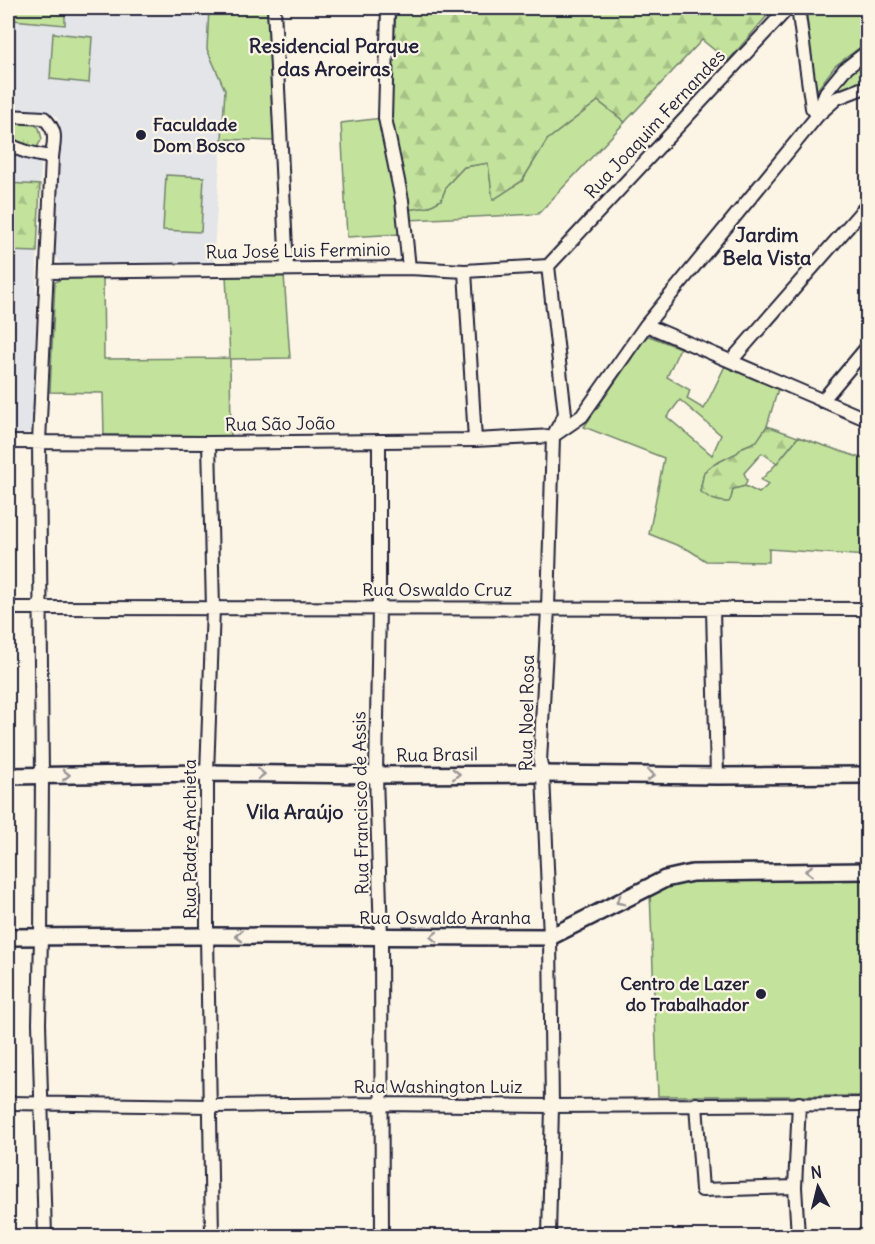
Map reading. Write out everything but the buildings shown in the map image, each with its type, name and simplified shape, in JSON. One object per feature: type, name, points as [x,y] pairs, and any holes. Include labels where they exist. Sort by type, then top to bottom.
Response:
[{"type":"street","points":[[274,8],[287,269]]},
{"type":"street","points":[[388,8],[385,118],[402,200],[409,268]]},
{"type":"street","name":"Rua Joaquim Fernandes","points":[[548,266],[788,8]]},
{"type":"street","points":[[798,8],[812,108],[818,115]]},
{"type":"street","points":[[818,115],[825,92],[844,70],[867,51]]},
{"type":"street","points":[[554,436],[582,416],[646,325],[818,115],[837,98],[866,90]]},
{"type":"street","points":[[8,116],[44,118],[53,127],[54,135],[39,442],[42,776],[39,1023],[45,1236]]},
{"type":"street","points":[[8,144],[34,155],[52,157]]},
{"type":"street","points":[[731,361],[867,204]]},
{"type":"street","name":"Rua José Luis Ferminio","points":[[47,272],[409,268],[465,271],[548,266]]},
{"type":"street","name":"Rua Noel Rosa","points":[[548,266],[565,414],[554,436],[540,762],[543,774],[550,937],[552,1106],[549,1236]]},
{"type":"street","points":[[465,271],[475,440]]},
{"type":"street","points":[[646,325],[867,420]]},
{"type":"street","points":[[822,401],[867,346]]},
{"type":"street","name":"Rua São João","points":[[8,442],[209,443],[475,440],[554,436]]},
{"type":"street","name":"Rua Francisco de Assis","points":[[380,441],[376,775],[381,937],[382,1236]]},
{"type":"street","name":"Rua Padre Anchieta","points":[[209,443],[213,608],[207,773],[207,936],[212,1236]]},
{"type":"street","name":"Rua Oswaldo Cruz","points":[[8,608],[867,609]]},
{"type":"street","points":[[713,609],[717,776]]},
{"type":"street","name":"Rua Brasil","points":[[8,776],[207,773],[867,775]]},
{"type":"street","name":"Rua Oswaldo Aranha","points":[[8,937],[550,937],[665,879],[692,873],[867,871]]},
{"type":"street","name":"Rua Washington Luiz","points":[[8,1103],[210,1106],[867,1104]]},
{"type":"street","points":[[798,1236],[795,1186],[799,1103]]},
{"type":"street","points":[[696,1104],[702,1190],[795,1186]]},
{"type":"shaded area","name":"Faculdade Dom Bosco","points":[[8,8],[209,8],[207,49],[225,90],[213,266],[65,266],[59,262],[54,255],[60,124],[56,116],[48,111],[8,108]]},
{"type":"shaded area","points":[[8,151],[37,160],[41,166],[40,185],[8,183]]},
{"type":"shaded area","points":[[8,251],[37,252],[34,428],[26,434],[8,434]]},
{"type":"green space","points":[[15,8],[65,8],[65,25],[13,20]]},
{"type":"green space","points":[[209,8],[267,8],[274,141],[222,139],[225,90],[207,49]]},
{"type":"green space","points":[[396,8],[774,8],[728,61],[702,40],[625,122],[598,101],[547,140],[522,181],[493,200],[488,163],[464,167],[447,185],[441,200],[428,207],[406,210],[389,117]]},
{"type":"green space","points":[[806,8],[867,8],[867,42],[835,66],[817,90],[814,87]]},
{"type":"green space","points":[[53,33],[92,37],[89,83],[50,79]]},
{"type":"green space","points":[[867,58],[867,82],[835,94],[832,92],[847,74]]},
{"type":"green space","points":[[598,101],[625,122],[538,214],[408,220],[406,210],[428,207],[441,200],[447,185],[464,167],[488,163],[493,199],[522,181],[547,140]]},
{"type":"green space","points":[[382,118],[398,202],[400,234],[347,237],[341,123]]},
{"type":"green space","points":[[8,121],[34,124],[39,128],[42,139],[37,147],[33,148],[8,139]]},
{"type":"green space","points":[[166,175],[204,177],[201,232],[163,230]]},
{"type":"green space","points":[[8,183],[40,185],[37,252],[8,251]]},
{"type":"green space","points":[[226,275],[284,275],[290,358],[230,359],[231,436],[104,435],[103,393],[50,392],[55,282],[64,278],[103,277],[104,359],[230,358]]},
{"type":"green space","points":[[649,336],[680,348],[667,377],[690,390],[687,399],[704,409],[725,366],[778,389],[767,426],[758,441],[743,447],[737,453],[704,472],[700,492],[731,498],[733,489],[745,486],[759,493],[769,484],[761,480],[798,437],[867,460],[867,556],[769,549],[769,562],[706,561],[689,550],[649,534],[664,458],[584,427],[643,338]],"holes":[[[680,400],[721,435],[712,455],[667,417]]]},
{"type":"green space","points":[[767,426],[798,437],[777,463],[762,453],[744,473],[747,480],[745,486],[733,489],[729,502],[713,500],[700,491],[704,472],[737,453],[743,447],[757,441]]},
{"type":"green space","name":"Centro de Lazer do Trabalhador","points":[[867,877],[867,1096],[658,1096],[650,892],[693,878]]},
{"type":"place","name":"Faculdade Dom Bosco","points":[[141,135]]},
{"type":"place","name":"Centro de Lazer do Trabalhador","points":[[761,994]]},
{"type":"district","name":"Residencial Parque das Aroeiras","points":[[334,58]]},
{"type":"district","name":"Jardim Bela Vista","points":[[767,246]]},
{"type":"district","name":"Vila Araújo","points":[[295,812]]}]
